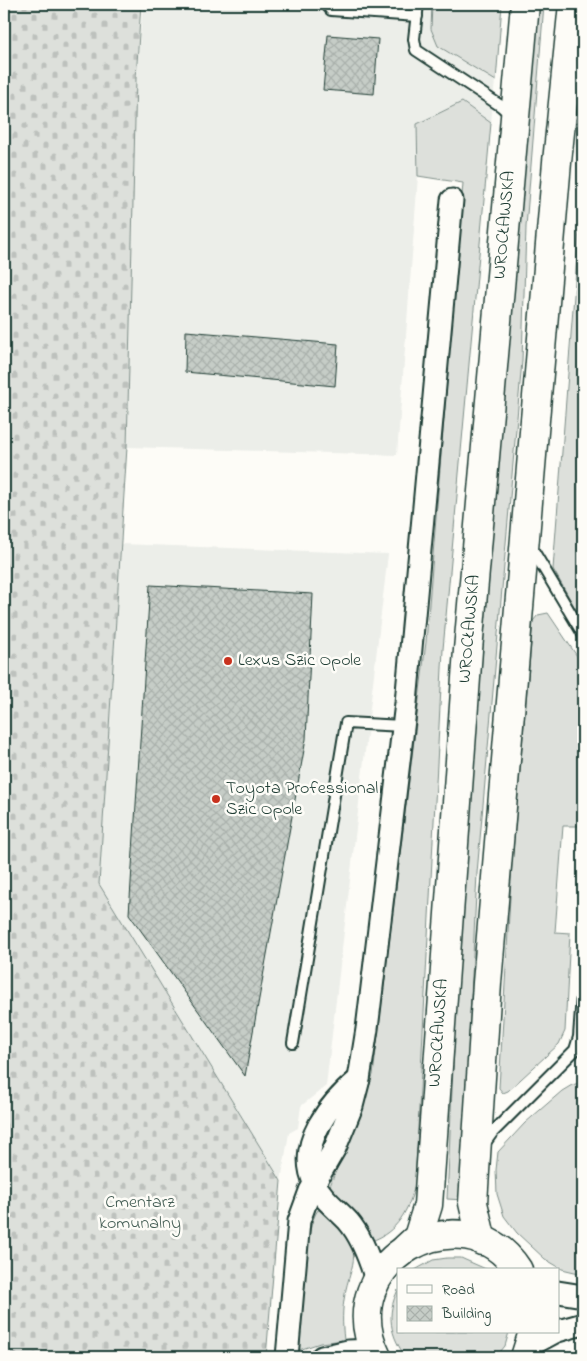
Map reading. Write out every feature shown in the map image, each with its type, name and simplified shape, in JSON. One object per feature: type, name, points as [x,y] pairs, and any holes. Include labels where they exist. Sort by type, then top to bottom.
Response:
[{"type":"main road","name":"WROCŁAWSKA","points":[[406,1248],[418,1237],[428,1205],[468,650],[525,4]]},
{"type":"main road","points":[[482,1241],[473,1203],[487,983],[573,4]]},
{"type":"main road","points":[[375,1354],[369,1337],[368,1315],[371,1294],[376,1280],[394,1257],[406,1248],[420,1241],[443,1236],[467,1236],[482,1241],[506,1256],[516,1268]]},
{"type":"street","points":[[376,1280],[362,1243],[349,1222],[328,1203],[315,1184],[311,1165],[317,1128],[325,1113],[359,1078],[403,726],[452,200]]},
{"type":"street","points":[[287,1357],[299,1221],[315,1184]]},
{"type":"street","points":[[560,1292],[583,1296]]},
{"type":"street","points":[[560,1331],[583,1324]]},
{"type":"street","points":[[529,1345],[553,1334]]},
{"type":"street","points":[[322,1357],[348,1351],[375,1354]]},
{"type":"lane","points":[[326,4],[332,10],[417,16]]},
{"type":"lane","points":[[418,4],[414,39],[416,50],[501,106],[515,118]]},
{"type":"lane","points":[[525,537],[583,634]]},
{"type":"lane","points":[[293,1043],[346,723],[403,726]]},
{"type":"lane","points":[[476,1156],[492,1133],[572,1056],[579,1038],[583,982]]},
{"type":"lane","points":[[572,1056],[583,1057]]},
{"type":"shaded area","points":[[143,4],[502,4],[491,123],[462,102],[417,124],[418,176],[397,455],[127,447],[136,78]]},
{"type":"shaded area","points":[[121,544],[388,554],[326,1086],[301,1106],[298,1128],[289,1133],[281,1181],[99,884]]},
{"type":"green space","name":"Cmentarz komunalny","points":[[4,4],[141,4],[136,78],[127,447],[99,884],[281,1181],[266,1357],[4,1357]]},
{"type":"green space","points":[[432,4],[502,4],[496,81],[438,46],[431,29]]},
{"type":"green space","points":[[538,4],[544,4],[526,227],[522,361],[477,873],[465,1121],[464,1200],[447,1199],[460,917]]},
{"type":"green space","points":[[462,102],[491,123],[443,649],[415,1185],[401,1219],[388,1232],[371,1241],[330,1186],[373,1075],[426,642],[463,183],[418,176],[417,124]]},
{"type":"green space","points":[[583,178],[583,622],[553,569]]},
{"type":"green space","points":[[548,613],[583,665],[583,791],[580,826],[563,826],[555,932],[570,933],[565,1031],[559,1044],[508,1091],[503,1093],[499,1088],[512,863],[533,621],[538,615]]},
{"type":"green space","points":[[583,1082],[583,1274],[562,1269],[545,1259],[517,1233],[504,1216],[497,1194],[496,1170],[498,1152],[525,1123],[562,1091],[572,1085]]},
{"type":"green space","points":[[318,1210],[322,1210],[342,1228],[352,1245],[353,1261],[343,1306],[344,1340],[320,1343],[299,1350],[298,1335],[306,1250],[313,1219]]},
{"type":"green space","points":[[461,1258],[484,1268],[419,1268],[433,1260]]},
{"type":"green space","points":[[397,1292],[397,1334],[508,1334],[505,1346],[496,1357],[406,1357],[393,1333],[391,1316]]},
{"type":"building","points":[[328,35],[378,39],[374,94],[323,90]]},
{"type":"building","points":[[186,331],[338,344],[335,386],[185,372]]},
{"type":"building","points":[[150,585],[313,594],[306,739],[245,1076],[129,914]]},
{"type":"place","name":"Lexus Szic Opole","points":[[228,661]]},
{"type":"place","name":"Toyota Professional Szic Opole","points":[[216,799]]}]
